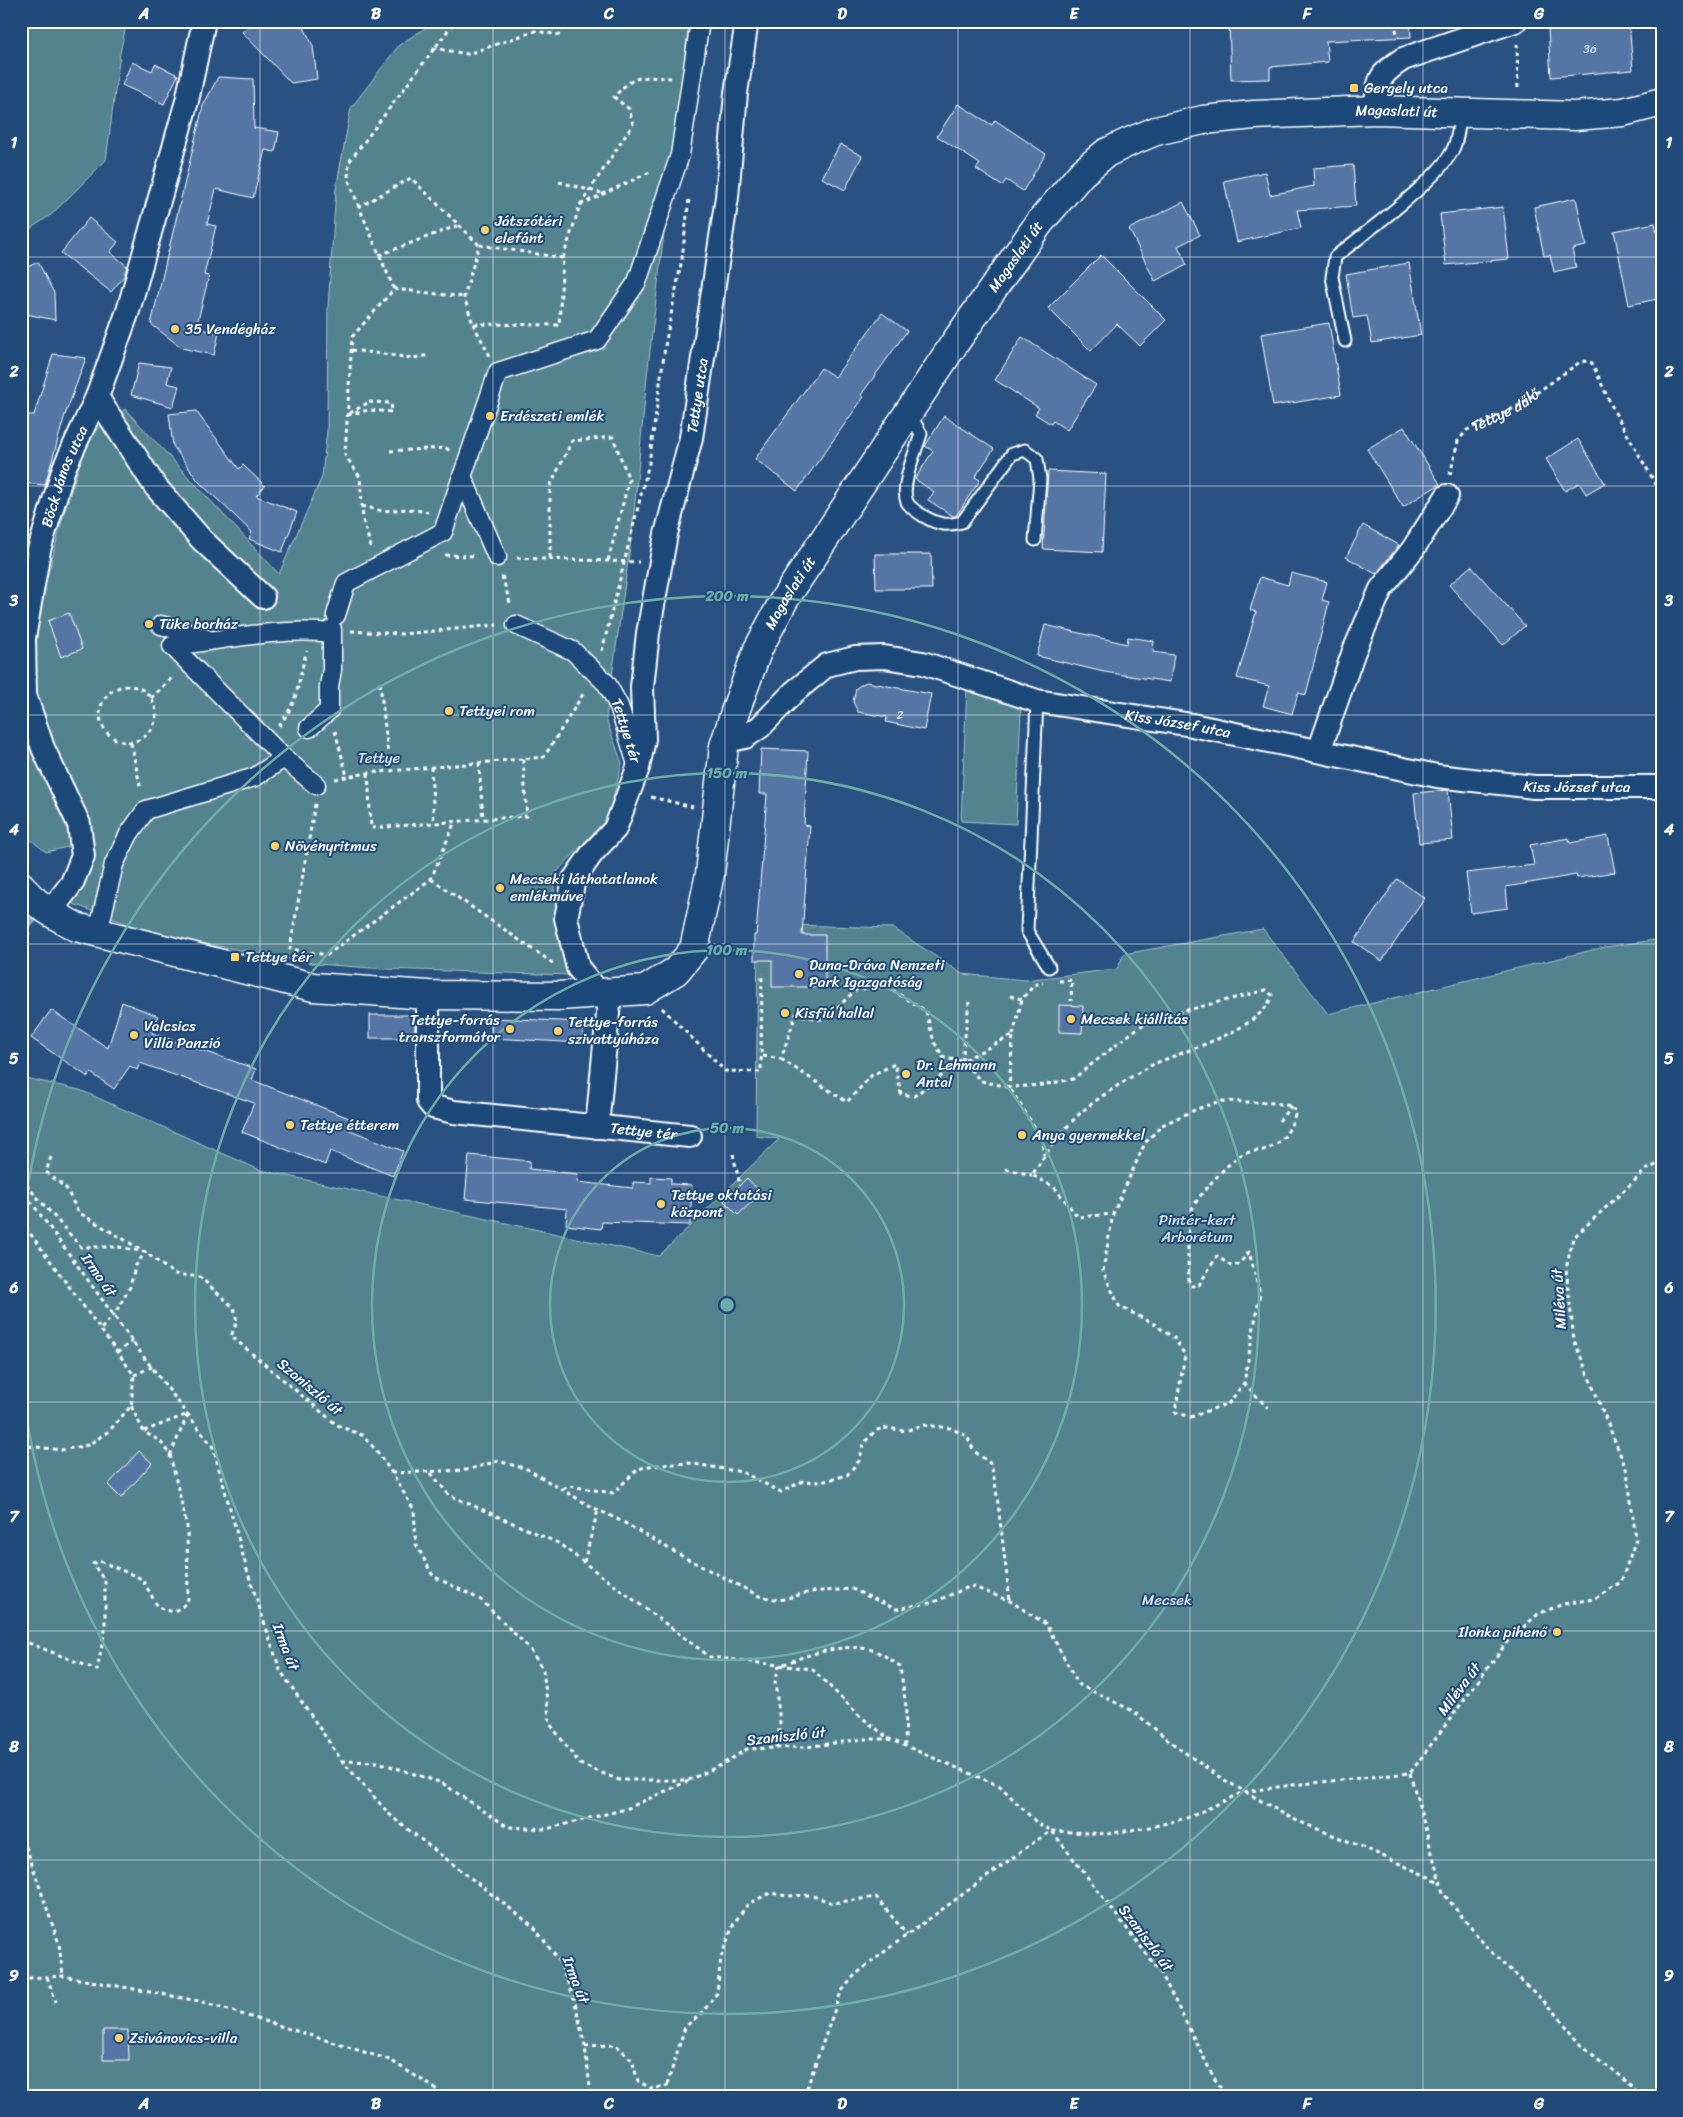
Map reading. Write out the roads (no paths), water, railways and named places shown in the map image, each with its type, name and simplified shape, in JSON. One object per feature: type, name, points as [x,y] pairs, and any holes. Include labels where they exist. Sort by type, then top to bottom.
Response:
[{"type":"street","points":[[197,51],[204,21]]},
{"type":"street","name":"Böck János utca","points":[[55,906],[72,884],[83,856],[79,824],[43,748],[25,695],[24,638],[42,541],[64,468],[97,398],[128,311],[187,101],[197,51],[221,21]]},
{"type":"street","points":[[309,728],[329,710],[333,626],[346,583],[443,532],[498,372],[597,340],[637,282],[681,152],[700,21]]},
{"type":"street","name":"Tettye utca","points":[[638,768],[644,739],[642,687],[648,633],[666,534],[692,438],[727,196],[736,93],[747,21]]},
{"type":"street","points":[[1376,110],[1378,81],[1387,70],[1403,59],[1516,31]]},
{"type":"street","name":"Magaslati út","points":[[605,993],[645,990],[676,971],[694,949],[710,874],[715,813],[726,741],[758,649],[784,600],[954,344],[1040,222],[1063,194],[1106,153],[1156,132],[1203,120],[1254,115],[1376,110],[1575,116],[1623,112],[1662,102]]},
{"type":"street","name":"Böck János utca","points":[[97,398],[155,486],[202,540],[263,597]]},
{"type":"street","points":[[464,470],[497,557]]},
{"type":"street","points":[[1319,751],[1354,651],[1381,589],[1413,549],[1447,496]]},
{"type":"street","points":[[161,625],[215,641]]},
{"type":"street","name":"Tettye tér","points":[[516,625],[573,651],[607,684],[619,706],[638,768],[615,829],[593,852],[574,879],[566,918],[578,968],[605,993],[597,1127]]},
{"type":"street","points":[[316,785],[284,758],[187,664],[172,646],[283,632],[313,631],[333,626]]},
{"type":"street","name":"Kiss József utca","points":[[726,741],[746,737],[760,727],[794,692],[827,665],[855,658],[884,657],[923,663],[1037,701],[1192,724],[1437,776],[1534,787],[1662,787]]},
{"type":"street","points":[[98,933],[114,864],[129,834],[146,810],[256,777],[284,758]]},
{"type":"street","points":[[23,891],[55,906],[76,927],[313,987],[428,995],[559,996],[605,993]]},
{"type":"street","name":"Tettye tér","points":[[428,995],[428,1102],[433,1107],[454,1112],[690,1136]]},
{"type":"lane","points":[[1345,341],[1332,277],[1335,257],[1417,190],[1444,164],[1454,147],[1461,113]]},
{"type":"lane","points":[[909,412],[920,434],[905,483],[907,502],[920,514],[936,524],[949,526],[962,522],[1012,454],[1025,450],[1037,459],[1040,478],[1035,540]]},
{"type":"lane","points":[[1037,701],[1027,931],[1049,967]]},
{"type":"waterway","points":[[21,932],[40,913]]},
{"type":"place","name":"Gergely utca","points":[[1354,88]]},
{"type":"place","name":"Játszótéri elefánt","points":[[485,230]]},
{"type":"place","name":"35 Vendégház","points":[[175,329]]},
{"type":"place","name":"Erdészeti emlék","points":[[490,416]]},
{"type":"place","name":"Tüke borház","points":[[149,624]]},
{"type":"place","name":"Tettyei rom","points":[[449,711]]},
{"type":"place","name":"Növényritmus","points":[[275,846]]},
{"type":"place","name":"Mecseki láthatatlanok emlékműve","points":[[500,888]]},
{"type":"place","name":"Tettye tér","points":[[235,957]]},
{"type":"place","name":"Duna-Dráva Nemzeti Park Igazgatóság","points":[[799,974]]},
{"type":"place","name":"Kisfiú hallal","points":[[785,1013]]},
{"type":"place","name":"Mecsek kiállítás","points":[[1071,1019]]},
{"type":"place","name":"Tettye-forrás transzformátor","points":[[510,1029]]},
{"type":"place","name":"Tettye-forrás szivattyúháza","points":[[558,1031]]},
{"type":"place","name":"Valcsics Villa Panzió","points":[[134,1035]]},
{"type":"place","name":"Dr. Lehmann Antal","points":[[906,1074]]},
{"type":"place","name":"Tettye étterem","points":[[290,1125]]},
{"type":"place","name":"Anya gyermekkel","points":[[1022,1135]]},
{"type":"place","name":"Tettye oktatási központ","points":[[661,1204]]},
{"type":"place","name":"Ilonka pihenő","points":[[1557,1632]]},
{"type":"place","name":"Zsivánovics-villa","points":[[119,2038]]},
{"type":"park label","name":"Tettye","points":[[379,758]]},
{"type":"park label","name":"Pintér-kert Arborétum","points":[[1197,1228]]},
{"type":"park label","name":"Mecsek","points":[[1167,1600]]}]
